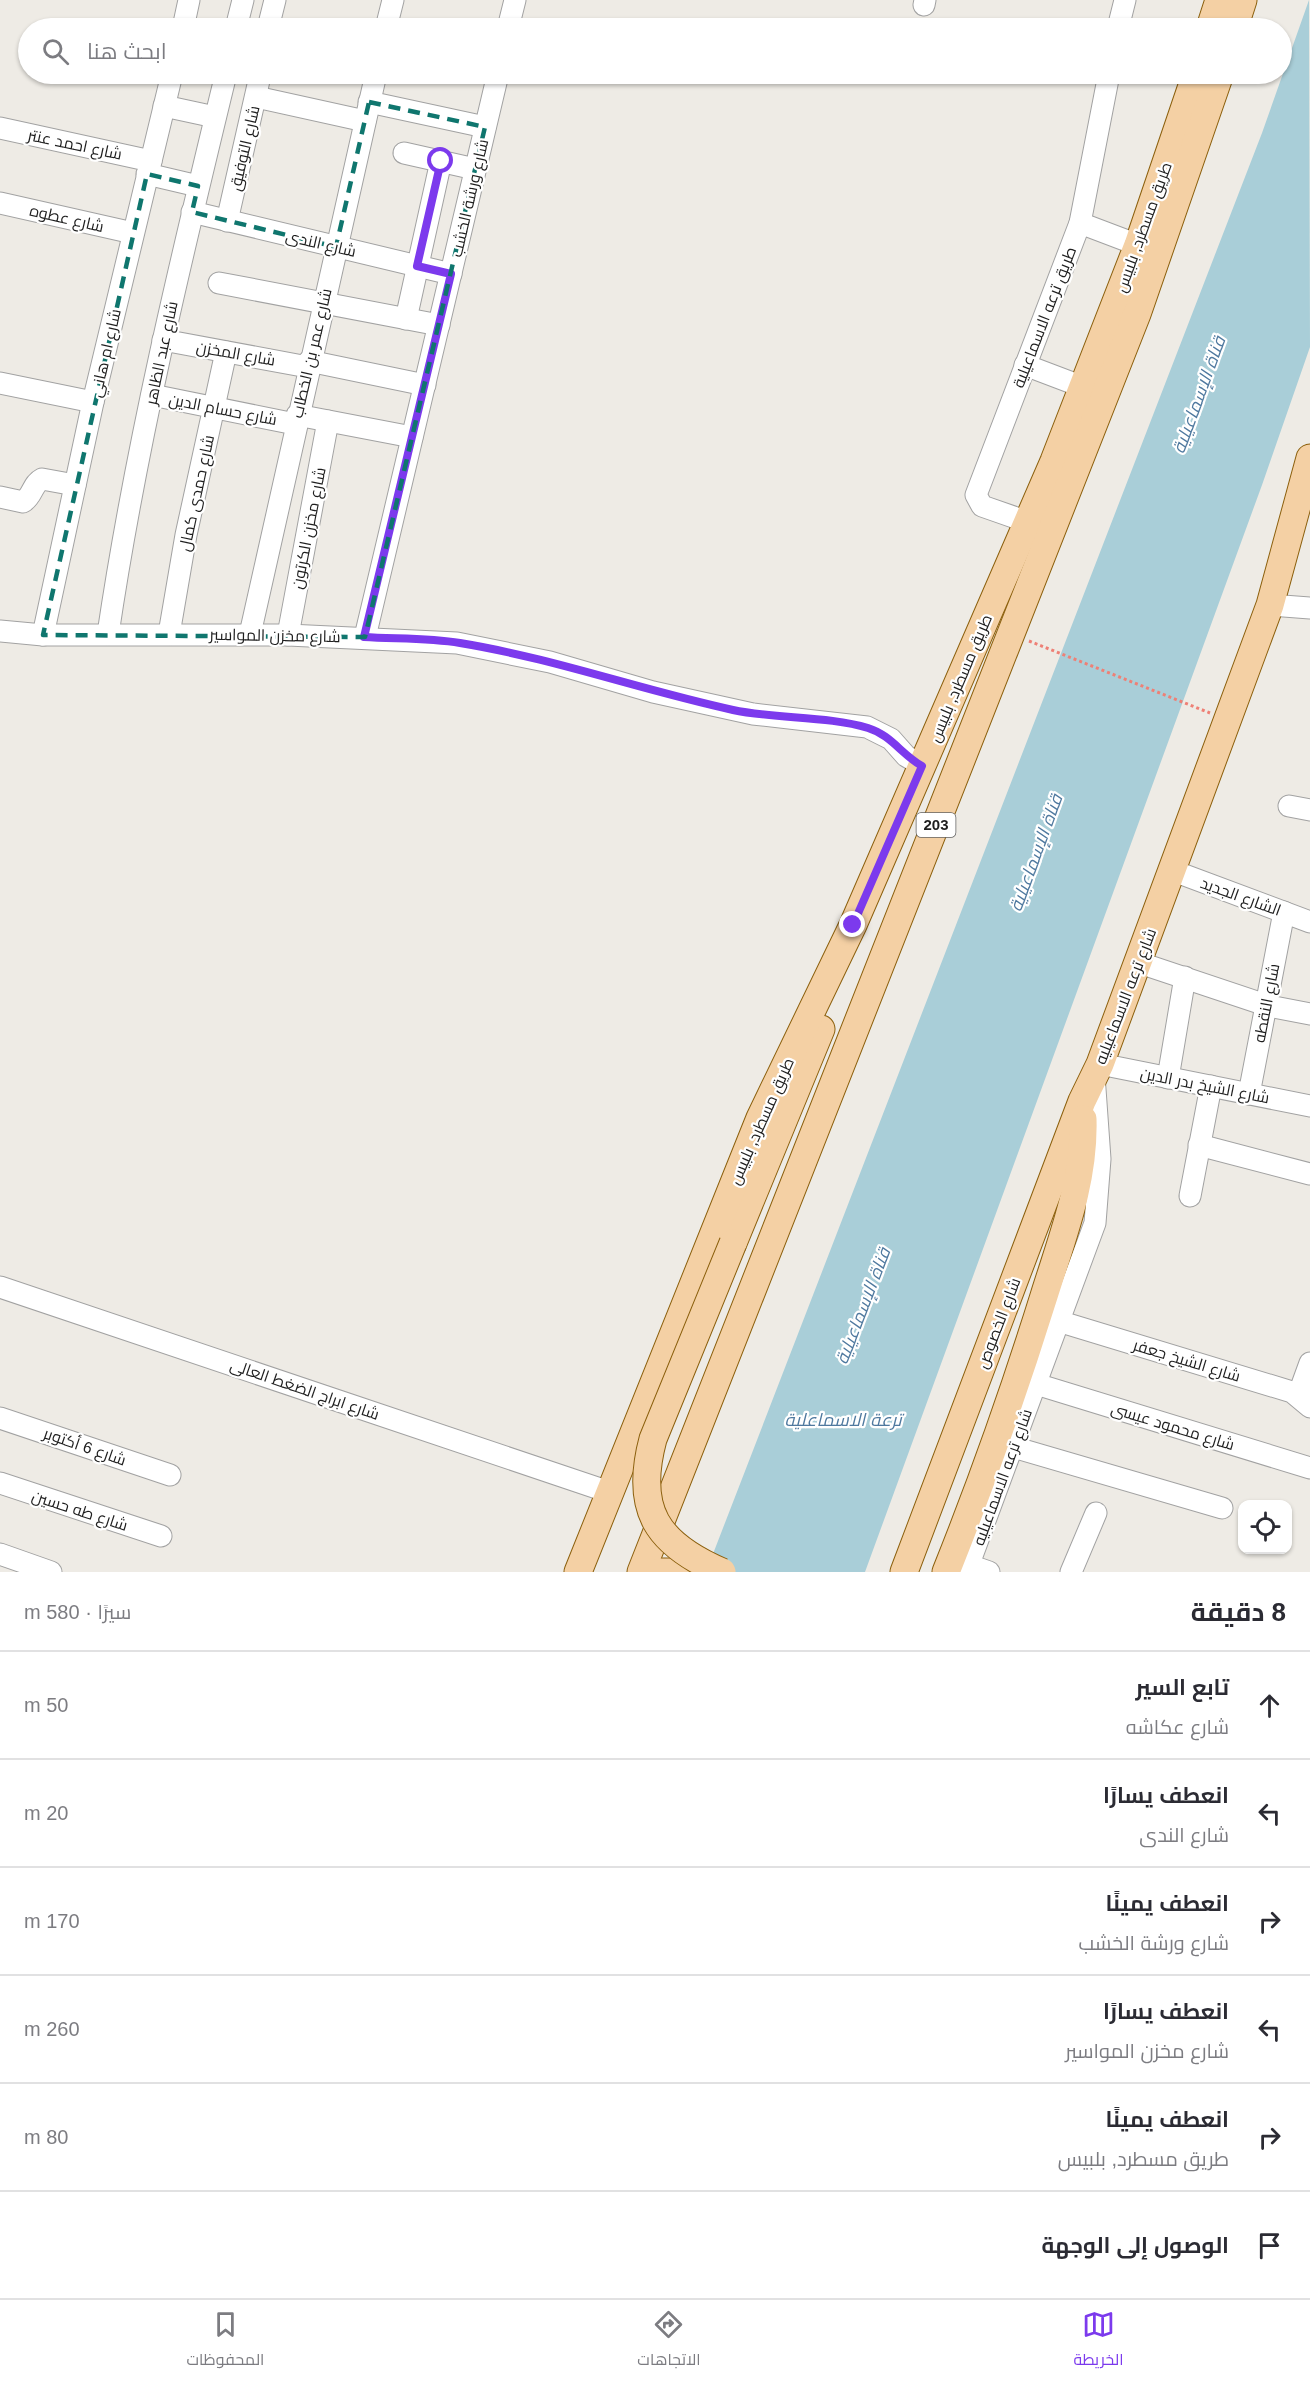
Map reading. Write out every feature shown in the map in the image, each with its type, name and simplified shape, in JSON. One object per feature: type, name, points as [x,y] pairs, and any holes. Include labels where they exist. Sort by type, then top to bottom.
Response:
[{"type":"main road","points":[[1213,18],[1219,0]]},
{"type":"main road","points":[[1237,18],[1243,0]]},
{"type":"main road","name":"طريق مسطرد, بلبيس","points":[[578,1572],[760,1118],[853,925],[1028,522],[1138,245],[1193,84]]},
{"type":"main road","name":"طريق مسطرد, بلبيس","points":[[641,1572],[1137,314],[1217,84]]},
{"type":"main road","name":"شارع ترعه الاسماعيليه","points":[[1097,1069],[1302,518],[1310,458]]},
{"type":"main road","points":[[722,1572],[686,1555],[671,1543],[659,1528],[646,1492],[646,1473],[652,1439],[831,1003],[853,925]]},
{"type":"main road","name":"شارع الخصوص","points":[[904,1572],[1082,1101],[1097,1069]]},
{"type":"main road","points":[[960,1570],[1030,1373],[1076,1196],[1082,1149],[1082,1101]]},
{"type":"main road","points":[[660,1572],[681,1572]]},
{"type":"street","points":[[185,18],[189,0]]},
{"type":"street","points":[[238,18],[243,0]]},
{"type":"street","points":[[270,18],[275,0]]},
{"type":"street","points":[[510,18],[515,0]]},
{"type":"street","points":[[1120,18],[1125,0]]},
{"type":"street","points":[[386,1],[386,18]]},
{"type":"street","name":"شارع ام هاني","points":[[43,634],[93,402],[170,84]]},
{"type":"street","name":"شارع عبد الظاهر","points":[[108,634],[128,509],[163,340],[223,84]]},
{"type":"street","name":"شارع التوفيق","points":[[227,221],[258,84]]},
{"type":"street","name":"شارع عمر بن الخطاب","points":[[250,634],[296,419],[374,84]]},
{"type":"street","name":"شارع ورشة الخشب","points":[[364,637],[496,84]]},
{"type":"street","name":"طريق ترعه الاسماعيلية","points":[[1028,522],[982,506],[976,495],[1080,223],[1107,84]]},
{"type":"street","points":[[256,97],[485,127]]},
{"type":"street","points":[[164,106],[215,117]]},
{"type":"street","name":"شارع احمد عنتر","points":[[0,128],[149,168],[198,186]]},
{"type":"street","points":[[404,153],[475,169]]},
{"type":"street","points":[[406,319],[441,161]]},
{"type":"street","name":"شارع عطوه","points":[[0,203],[133,233]]},
{"type":"street","name":"شارع الندى","points":[[192,212],[451,274]]},
{"type":"street","points":[[1080,223],[1138,245]]},
{"type":"street","points":[[219,283],[439,325]]},
{"type":"street","name":"شارع المخزن","points":[[163,340],[425,385]]},
{"type":"street","name":"شارع حمدى كمال","points":[[168,634],[186,535],[226,352]]},
{"type":"street","points":[[1025,365],[1083,387]]},
{"type":"street","points":[[0,383],[93,402]]},
{"type":"street","name":"شارع حسام الدين","points":[[152,395],[214,408],[328,421],[412,437]]},
{"type":"street","name":"شارع مخزن الكرتون","points":[[288,635],[328,421]]},
{"type":"street","points":[[0,497],[23,502],[30,496],[36,483],[42,479],[75,485]]},
{"type":"street","points":[[1270,605],[1310,608]]},
{"type":"street","name":"شارع مخزن المواسير","points":[[0,631],[43,634],[250,634],[364,637],[457,643],[550,662],[652,692],[753,714],[867,727],[891,739],[906,756],[922,766]]},
{"type":"street","name":"الشارع الجديد","points":[[1171,870],[1310,922]]},
{"type":"street","name":"شارع النقطه","points":[[1249,1094],[1284,912]]},
{"type":"street","points":[[1137,962],[1266,1005],[1310,1014]]},
{"type":"street","points":[[1168,1078],[1185,977]]},
{"type":"street","name":"شارع الشيخ بدر الدين","points":[[1097,1069],[1168,1078],[1310,1106]]},
{"type":"street","name":"شارع ترعه الاسماعيليه","points":[[960,1570],[1013,1447],[1030,1373],[1059,1321],[1095,1223],[1100,1159],[1097,1069]]},
{"type":"street","points":[[1190,1196],[1210,1086]]},
{"type":"street","points":[[1199,1145],[1310,1174]]},
{"type":"street","name":"شارع ابراج الضغط العالى","points":[[0,1287],[609,1492]]},
{"type":"street","name":"شارع الشيخ جعفر","points":[[1059,1321],[1292,1392],[1304,1402]]},
{"type":"street","points":[[1304,1402],[1310,1363]]},
{"type":"street","name":"شارع محمود عيسى","points":[[1030,1373],[1310,1468]]},
{"type":"street","name":"شارع 6 أكتوبر","points":[[0,1418],[170,1475]]},
{"type":"street","points":[[1013,1447],[1222,1508]]},
{"type":"street","name":"شارع طه حسين","points":[[0,1483],[161,1536]]},
{"type":"street","points":[[1071,1572],[1096,1513]]},
{"type":"street","points":[[0,1554],[51,1572]]},
{"type":"street","points":[[960,1570],[989,1572]]},
{"type":"path","points":[[1037,645],[1192,706]]},
{"type":"highlighted area","points":[[369,102],[485,127],[365,637],[43,635],[147,174],[198,186],[192,212],[336,247]]},
{"type":"water","name":"ترعة الاسماعلية","points":[[1309,0],[1310,347],[1262,485],[865,1572],[706,1572],[1279,84],[1292,84],[1292,48]]},
{"type":"route","points":[[441,161],[417,266],[451,274],[364,637],[457,643],[510,652],[652,692],[753,714],[867,727],[891,739],[906,756],[922,766],[853,925]]},
{"type":"water label","name":"قناة الإسماعيلية","points":[[1199,395]]},
{"type":"water label","name":"قناة الإسماعيلية","points":[[1036,853]]},
{"type":"water label","name":"قناة الإسماعيلية","points":[[863,1306]]}]
